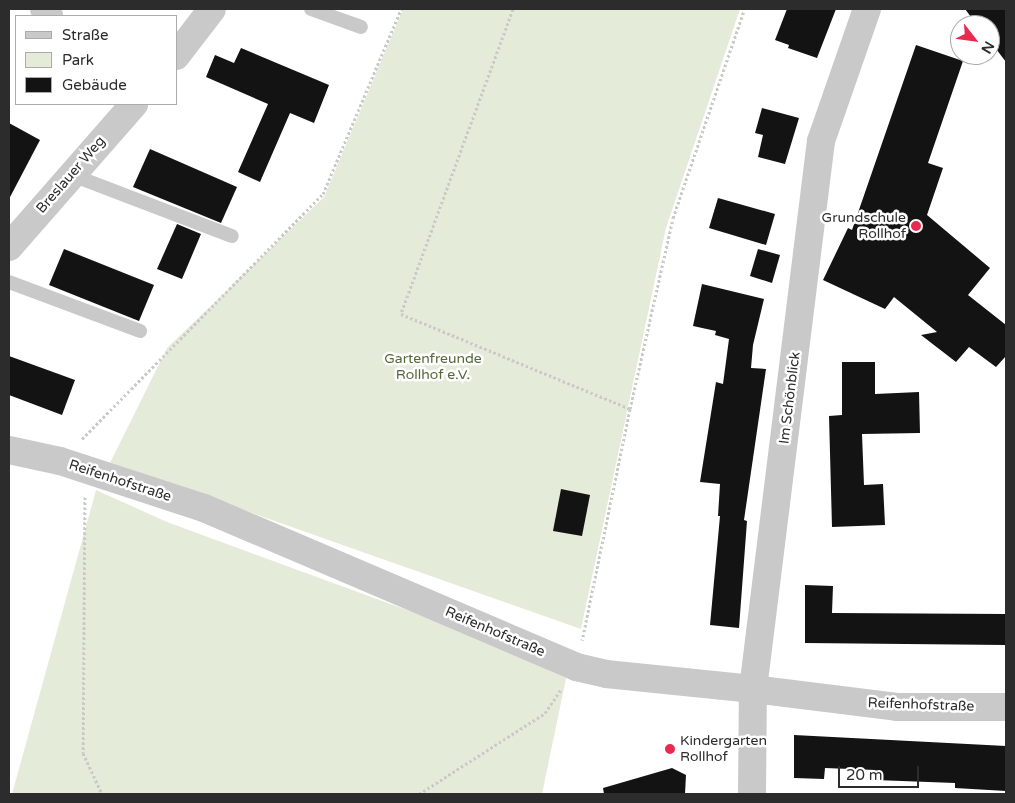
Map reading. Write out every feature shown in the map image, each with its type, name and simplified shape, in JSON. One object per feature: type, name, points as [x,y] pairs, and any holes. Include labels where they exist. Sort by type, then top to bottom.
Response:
[{"type":"street","points":[[178,53],[212,9]]},
{"type":"street","name":"Im Schönblick","points":[[752,794],[753,689],[822,141],[868,9]]},
{"type":"street","name":"Breslauer Weg","points":[[9,247],[129,106]]},
{"type":"street","name":"Reifenhofstraße","points":[[9,450],[60,461],[204,508],[576,667],[606,674],[897,706],[1006,707]]},
{"type":"lane","points":[[311,9],[361,27]]},
{"type":"lane","points":[[72,175],[232,236]]},
{"type":"lane","points":[[9,282],[140,331]]},
{"type":"path","points":[[513,9],[401,314],[630,409]]},
{"type":"path","points":[[418,794],[545,713],[576,667],[672,218],[744,10],[738,9]]},
{"type":"path","points":[[86,470],[82,753],[102,794]]},
{"type":"green space","name":"Gartenfreunde Rollhof e.V.","points":[[403,9],[740,9],[666,228],[581,629],[110,463],[167,348],[324,197]]},
{"type":"green space","points":[[96,490],[167,522],[568,669],[542,794],[12,794]]},
{"type":"building","points":[[787,9],[836,9],[817,58],[788,48],[789,45],[775,40]]},
{"type":"building","points":[[965,9],[1006,9],[1006,62],[1000,54],[1000,15],[970,15]]},
{"type":"building","points":[[916,45],[950,57],[950,65],[962,65],[928,163],[943,168],[927,215],[990,268],[968,295],[1006,325],[1006,356],[996,367],[969,347],[956,362],[921,335],[937,332],[894,297],[885,309],[823,280],[848,228],[852,230]]},
{"type":"building","points":[[241,48],[329,85],[314,123],[290,113],[260,182],[238,172],[268,104],[206,77],[215,55],[234,63]]},
{"type":"building","points":[[762,108],[799,118],[785,164],[758,157],[763,135],[755,133]]},
{"type":"building","points":[[9,123],[40,140],[9,199]]},
{"type":"building","points":[[150,149],[237,187],[221,223],[133,187]]},
{"type":"building","points":[[718,198],[775,214],[766,245],[709,228]]},
{"type":"building","points":[[177,224],[201,234],[182,279],[157,269]]},
{"type":"building","points":[[64,249],[154,285],[139,321],[49,285]]},
{"type":"building","points":[[758,249],[780,255],[772,283],[750,276]]},
{"type":"building","points":[[702,284],[764,299],[753,345],[751,368],[766,369],[744,520],[747,521],[739,628],[710,625],[720,516],[718,516],[720,484],[700,482],[716,382],[723,384],[729,339],[715,335],[716,331],[693,326]]},
{"type":"building","points":[[9,356],[75,380],[62,415],[9,395]]},
{"type":"building","points":[[842,362],[875,362],[875,394],[919,392],[920,433],[862,434],[864,485],[883,484],[885,525],[832,527],[829,416],[842,415]]},
{"type":"building","points":[[561,489],[590,495],[582,536],[553,531]]},
{"type":"building","points":[[805,585],[833,586],[832,613],[1006,614],[1006,645],[805,643]]},
{"type":"building","points":[[794,735],[1006,746],[1006,791],[955,788],[955,783],[875,780],[875,770],[825,768],[824,779],[794,778]]},
{"type":"building","points":[[672,768],[686,775],[685,794],[604,794],[603,788]]},
{"type":"place","name":"Grundschule Rollhof","points":[[916,226]]},
{"type":"place","name":"Kindergarten Rollhof","points":[[670,749]]}]
